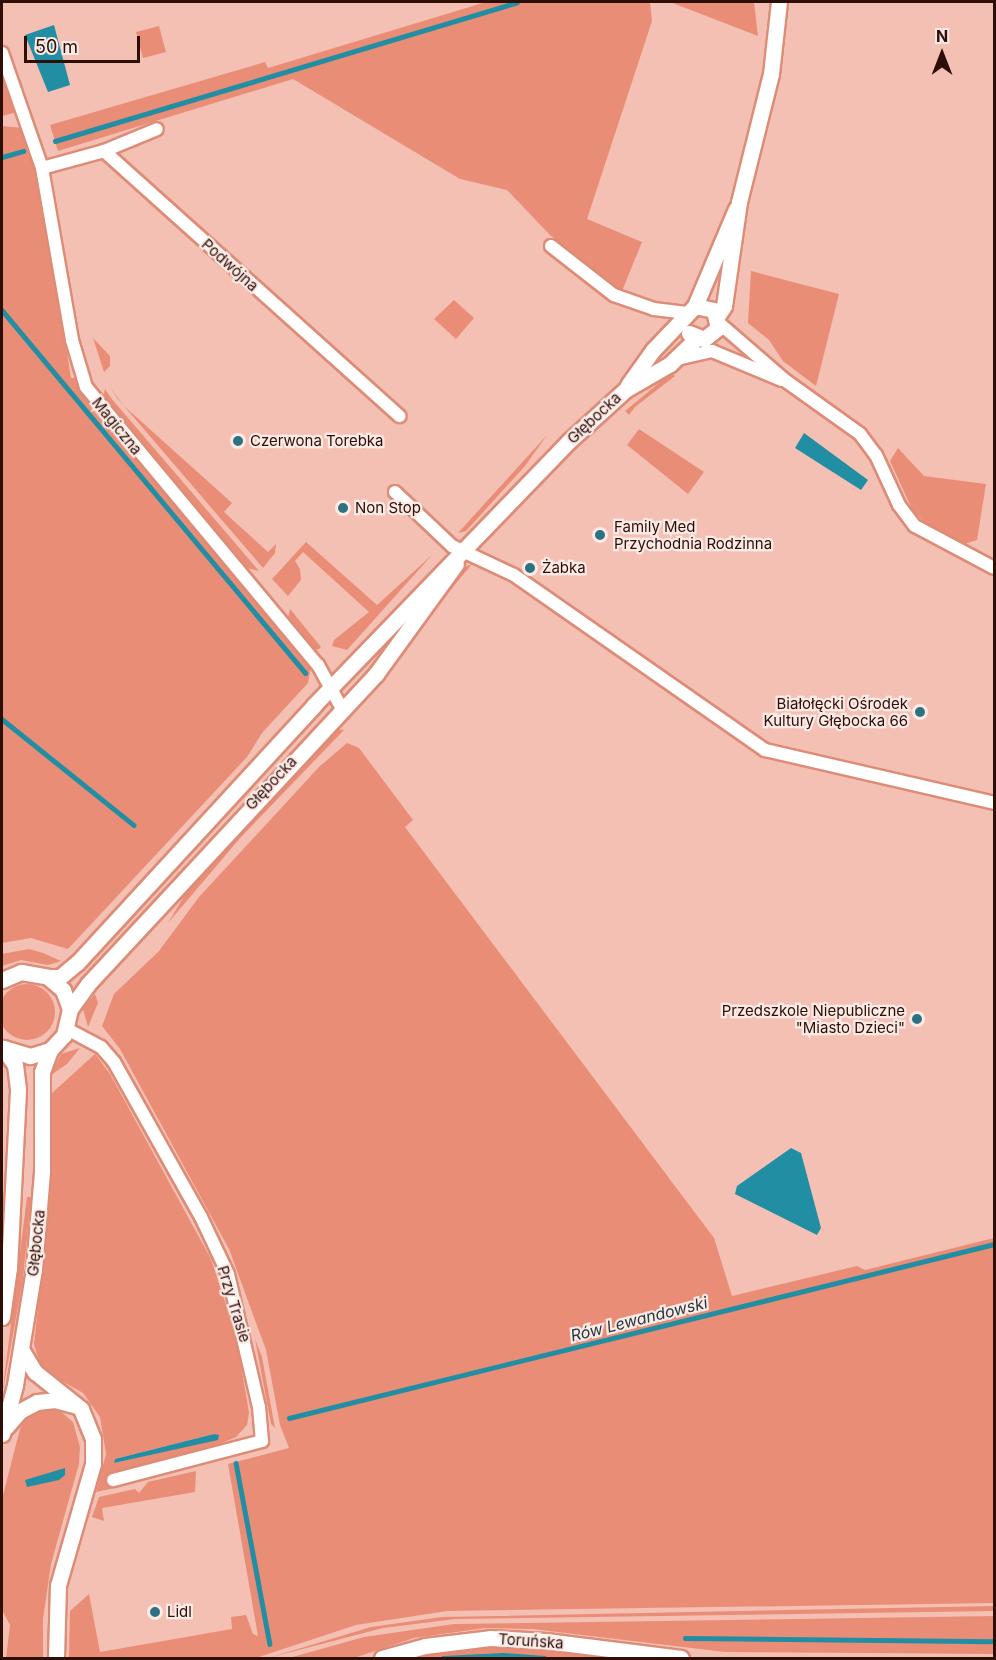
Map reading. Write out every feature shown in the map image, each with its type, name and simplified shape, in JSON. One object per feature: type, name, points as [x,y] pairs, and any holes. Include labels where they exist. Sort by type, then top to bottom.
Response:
[{"type":"street","name":"Głębocka","points":[[776,40],[779,2]]},
{"type":"street","name":"Głębocka","points":[[48,977],[60,977],[78,962],[436,575],[465,551],[569,441],[625,390],[676,359],[702,339],[716,333],[724,306],[736,243],[740,202],[776,40],[788,2]]},
{"type":"street","name":"Magiczna","points":[[2,53],[42,168],[72,340],[86,387],[332,687],[341,707]]},
{"type":"street","points":[[42,168],[104,151],[157,129]]},
{"type":"street","name":"Podwójna","points":[[104,151],[399,416]]},
{"type":"street","name":"Głębocka","points":[[625,390],[653,350],[689,313],[740,202]]},
{"type":"street","points":[[552,246],[614,295],[654,309],[689,313],[708,306],[786,381],[860,434],[876,455],[899,505],[915,526],[994,568]]},
{"type":"street","points":[[689,313],[689,333],[702,339],[726,357]]},
{"type":"street","points":[[676,359],[700,351],[726,357],[786,381]]},
{"type":"street","points":[[395,492],[452,546],[514,575],[765,750],[994,803]]},
{"type":"street","name":"Głębocka","points":[[70,1009],[88,984],[341,707],[380,669],[465,551]]},
{"type":"street","points":[[2,980],[28,972],[48,977],[63,990],[70,1009],[67,1029],[50,1050],[23,1056],[2,1047]]},
{"type":"street","name":"Przy Trasie","points":[[67,1029],[100,1047],[114,1062],[201,1217],[228,1274],[259,1407],[262,1441],[113,1480]]},
{"type":"street","name":"Głębocka","points":[[2,1047],[15,1065],[18,1089],[9,1268],[2,1317]]},
{"type":"street","name":"Głębocka","points":[[2,1436],[21,1349],[39,1210],[42,1068],[50,1050]]},
{"type":"street","points":[[21,1349],[35,1372],[79,1407],[92,1431],[93,1458],[62,1562],[56,1659]]},
{"type":"street","points":[[2,1436],[15,1416],[37,1402],[55,1400],[79,1407]]},
{"type":"street","name":"Toruńska","points":[[382,1659],[425,1646],[502,1638],[681,1659]]},
{"type":"shaded area","points":[[486,2],[650,2],[652,21],[587,219],[642,242],[622,291],[550,235],[507,190],[460,179],[293,79],[58,151],[50,125],[265,62],[268,68]]},
{"type":"shaded area","points":[[670,2],[754,2],[758,36]]},
{"type":"shaded area","points":[[159,26],[166,52],[143,58],[136,32]]},
{"type":"shaded area","points":[[2,74],[17,112],[2,116]]},
{"type":"shaded area","points":[[2,126],[23,128],[32,156],[44,208],[71,378],[76,378],[92,409],[310,666],[308,683],[262,733],[247,757],[68,949],[31,938],[2,943]]},
{"type":"shaded area","points":[[751,271],[839,294],[816,386],[783,361],[769,340],[748,323]]},
{"type":"shaded area","points":[[454,300],[474,318],[456,339],[434,319]]},
{"type":"shaded area","points":[[93,338],[110,356],[110,366],[104,372]]},
{"type":"shaded area","points":[[671,373],[675,376],[635,407],[629,415],[625,411]]},
{"type":"shaded area","points":[[105,389],[259,571],[247,568],[110,409],[103,398]]},
{"type":"shaded area","points":[[124,406],[232,503],[224,512],[268,552],[276,544],[275,553],[263,568]]},
{"type":"shaded area","points":[[639,429],[704,472],[688,494],[627,445]]},
{"type":"shaded area","points":[[547,435],[525,466],[466,531],[458,533]]},
{"type":"shaded area","points":[[898,448],[924,476],[986,484],[977,540],[965,544],[929,527],[913,511],[890,461]]},
{"type":"shaded area","points":[[306,542],[377,605],[432,555],[347,650],[332,646],[334,640],[369,612],[303,552],[295,561],[300,569],[301,580],[288,596],[272,579]]},
{"type":"shaded area","points":[[472,564],[386,676],[383,674],[461,569]]},
{"type":"shaded area","points":[[290,609],[321,647],[319,649],[315,650],[288,619]]},
{"type":"shaded area","points":[[336,729],[344,730],[241,837],[168,923],[189,888]]},
{"type":"shaded area","points":[[347,743],[359,748],[413,820],[405,827],[714,1238],[732,1296],[857,1266],[865,1270],[994,1238],[994,1603],[447,1611],[356,1625],[256,1658],[69,1658],[70,1611],[89,1594],[100,1652],[232,1629],[231,1617],[246,1615],[253,1634],[258,1636],[228,1464],[289,1448],[280,1425],[266,1350],[229,1249],[120,1049],[102,1026],[114,994],[159,951],[199,897],[319,767]]},
{"type":"shaded area","points":[[29,949],[61,961],[48,965],[21,960],[2,966],[2,954]]},
{"type":"shaded area","points":[[27,984],[38,986],[47,992],[53,1001],[55,1012],[53,1023],[47,1032],[38,1038],[27,1040],[16,1038],[7,1032],[1,1023],[-1,1012],[1,1001],[7,992],[16,986]]},
{"type":"shaded area","points":[[95,994],[98,1003],[88,1027],[83,1009]]},
{"type":"shaded area","points":[[80,1048],[67,1064],[51,1075],[61,1054]]},
{"type":"shaded area","points":[[95,1054],[110,1074],[211,1259],[236,1335],[249,1413],[247,1425],[236,1437],[210,1448],[112,1472],[115,1488],[96,1492],[106,1454],[100,1417],[83,1393],[41,1369],[34,1344],[50,1198],[52,1093]],"holes":[[[214,1434],[218,1439],[114,1463],[115,1459]]]},
{"type":"shaded area","points":[[27,1197],[31,1197],[23,1279],[2,1395]]},
{"type":"shaded area","points":[[255,1339],[262,1357],[275,1428],[271,1424]]},
{"type":"shaded area","points":[[43,1409],[59,1410],[73,1422],[80,1447],[79,1464],[51,1564],[43,1619],[43,1658],[6,1658],[10,1625],[2,1610],[2,1499],[20,1429],[26,1418]]},
{"type":"shaded area","points":[[196,1471],[195,1492],[102,1508],[104,1521],[92,1517],[99,1497],[135,1489],[139,1493],[148,1482]]},
{"type":"shaded area","points":[[994,1606],[994,1611],[455,1619],[383,1628],[268,1658],[371,1627],[442,1617]]},
{"type":"shaded area","points":[[994,1616],[994,1654],[725,1652],[532,1629],[485,1628],[414,1638],[354,1658],[289,1658],[364,1637],[454,1624]]},
{"type":"shaded area","points":[[493,1647],[604,1658],[413,1658],[443,1651]]},
{"type":"water","points":[[54,25],[70,85],[48,92],[25,35]]},
{"type":"water","points":[[804,433],[868,480],[861,490],[795,448]]},
{"type":"water","points":[[791,1148],[801,1153],[821,1228],[817,1235],[735,1194],[737,1186]]},
{"type":"water","points":[[214,1434],[219,1435],[218,1440],[114,1463],[115,1459]]},
{"type":"water","points":[[65,1468],[65,1475],[59,1480],[27,1487],[25,1480]]},
{"type":"waterway","points":[[55,141],[517,2]]},
{"type":"waterway","points":[[2,157],[23,151]]},
{"type":"waterway","points":[[2,310],[305,673]]},
{"type":"waterway","points":[[2,719],[134,825]]},
{"type":"waterway","name":"Rów Lewandowski","points":[[289,1418],[994,1244]]},
{"type":"waterway","points":[[236,1463],[270,1644]]},
{"type":"waterway","points":[[685,1638],[994,1641]]},
{"type":"waterway","points":[[443,1658],[503,1655],[544,1658]]},
{"type":"place","name":"Czerwona Torebka","points":[[238,441]]},
{"type":"place","name":"Non Stop","points":[[343,508]]},
{"type":"place","name":"Family Med Przychodnia Rodzinna","points":[[600,535]]},
{"type":"place","name":"Żabka","points":[[530,568]]},
{"type":"place","name":"Białołęcki Ośrodek Kultury Głębocka 66","points":[[920,712]]},
{"type":"place","name":"Przedszkole Niepubliczne \"Miasto Dzieci\"","points":[[917,1019]]},
{"type":"place","name":"Lidl","points":[[155,1612]]}]
